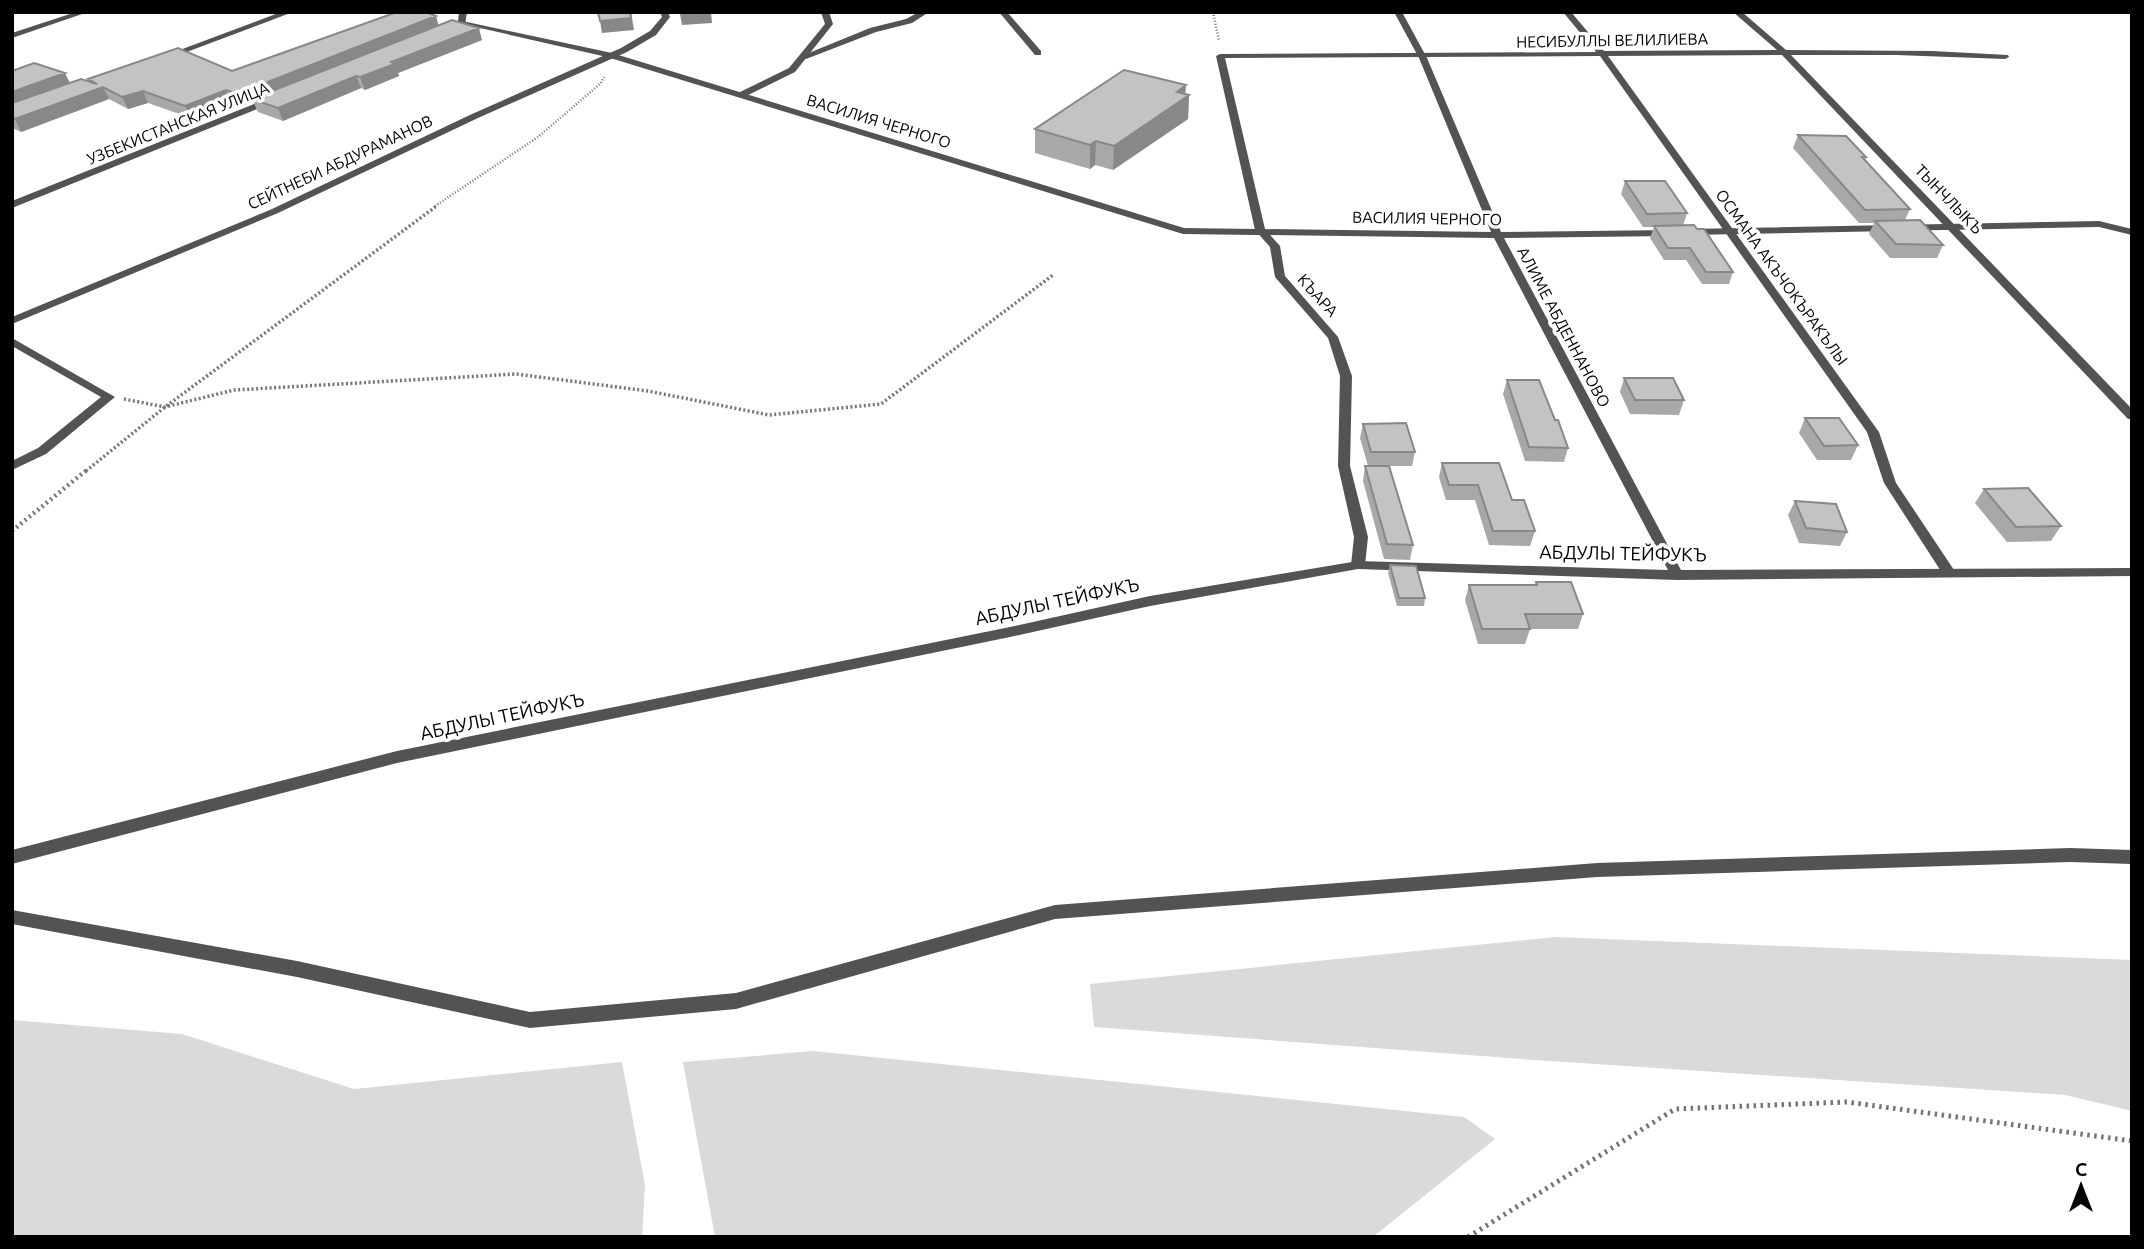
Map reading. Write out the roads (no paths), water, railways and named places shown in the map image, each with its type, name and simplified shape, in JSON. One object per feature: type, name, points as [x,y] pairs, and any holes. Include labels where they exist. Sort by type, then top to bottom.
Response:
[{"type":"street","points":[[12,36],[84,12]]},
{"type":"street","points":[[151,62],[289,12]]},
{"type":"street","points":[[436,33],[462,23],[463,12]]},
{"type":"street","name":"СЕЙТНЕБИ АБДУРАМАНОВ","points":[[12,321],[275,211],[609,55],[653,33],[666,17],[664,12]]},
{"type":"street","points":[[741,95],[792,70],[829,24],[825,12]]},
{"type":"street","points":[[803,57],[925,12]]},
{"type":"street","points":[[1003,12],[1038,53]]},
{"type":"street","name":"АЛИМЕ АБДЕННАНОВО","points":[[1398,12],[1423,58],[1497,235],[1677,575]]},
{"type":"street","name":"ОСМАНА АКЪЧОКЪРАКЪЛЫ","points":[[1567,12],[1602,54],[1873,432],[1890,483],[1949,573]]},
{"type":"street","name":"ТЫНЧЛЫКЪ","points":[[1737,12],[1785,52],[1954,226],[2132,416]]},
{"type":"street","name":"ВАСИЛИЯ ЧЕРНОГО","points":[[462,23],[609,55],[1183,230],[1497,235],[2099,224],[2132,232]]},
{"type":"street","name":"НЕСИБУЛЛЫ ВЕЛИЛИЕВА","points":[[1220,55],[1423,58],[1785,52],[2005,57]]},
{"type":"street","name":"КЪАРА","points":[[1220,55],[1260,230],[1275,246],[1280,276],[1333,337],[1346,376],[1344,466],[1360,537],[1358,565]]},
{"type":"street","name":"УЗБЕКИСТАНСКАЯ УЛИЦА","points":[[12,205],[282,96]]},
{"type":"street","points":[[12,341],[109,397],[42,451],[12,466]]},
{"type":"street","name":"АБДУЛЫ ТЕЙФУКЪ","points":[[12,857],[397,757],[1010,632],[1150,600],[1358,565],[1677,575],[2132,572]]},
{"type":"street","points":[[12,917],[297,969],[530,1020],[736,1001],[1055,912],[1597,870],[2056,855],[2132,856]]}]
